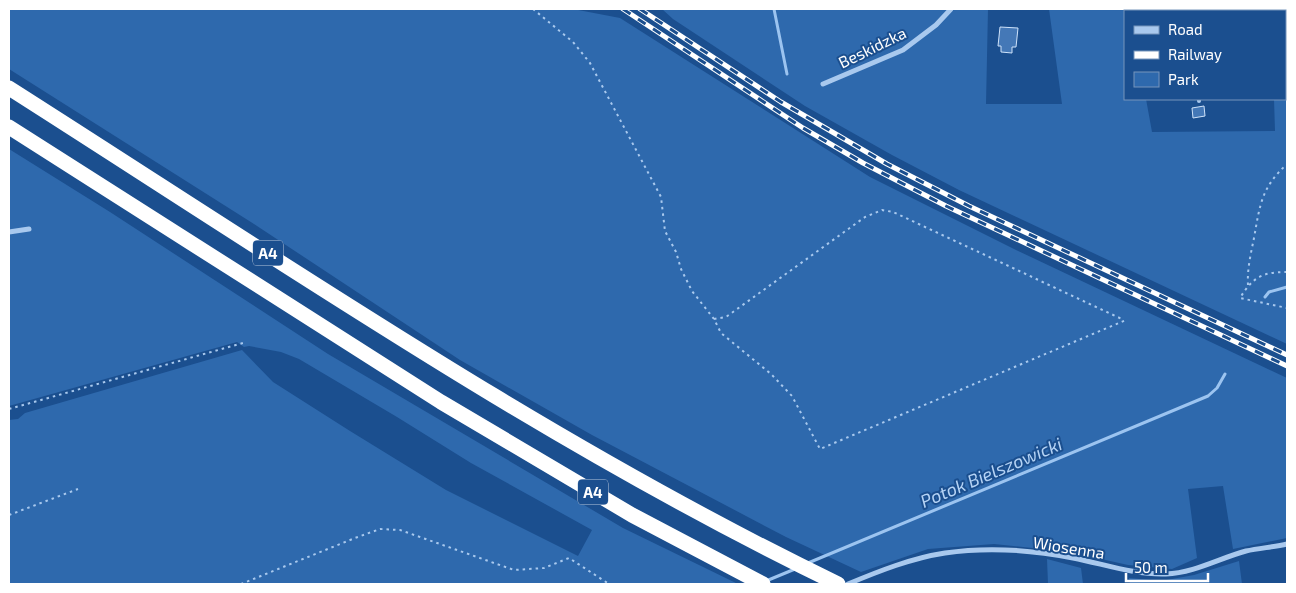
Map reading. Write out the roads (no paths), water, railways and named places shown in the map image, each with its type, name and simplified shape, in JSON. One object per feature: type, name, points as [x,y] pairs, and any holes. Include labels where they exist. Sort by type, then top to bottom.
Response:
[{"type":"highway","name":"A4","points":[[9,88],[356,310],[528,416],[619,470],[768,550],[838,584]]},
{"type":"highway","name":"A4","points":[[9,127],[441,402],[632,515],[763,584]]},
{"type":"street","name":"Beskidzka","points":[[823,84],[903,50],[936,25],[951,9]]},
{"type":"street","points":[[9,232],[29,229]]},
{"type":"street","name":"Wiosenna","points":[[848,584],[922,558],[964,551],[988,550],[1053,555],[1126,570],[1168,574],[1194,569],[1247,551],[1287,544]]},
{"type":"waterway","points":[[774,9],[787,74]]},
{"type":"waterway","name":"Potok Bielszowicki","points":[[1265,297],[1269,292],[1287,287]]},
{"type":"waterway","name":"Potok Bielszowicki","points":[[808,563],[1208,396],[1217,388],[1225,374]]},
{"type":"waterway","name":"Potok Bielszowicki","points":[[766,581],[795,569]]},
{"type":"railway","points":[[623,9],[803,128],[863,163],[946,206],[1287,366]]},
{"type":"railway","points":[[640,9],[781,102],[887,164],[969,206],[1287,355]]}]
